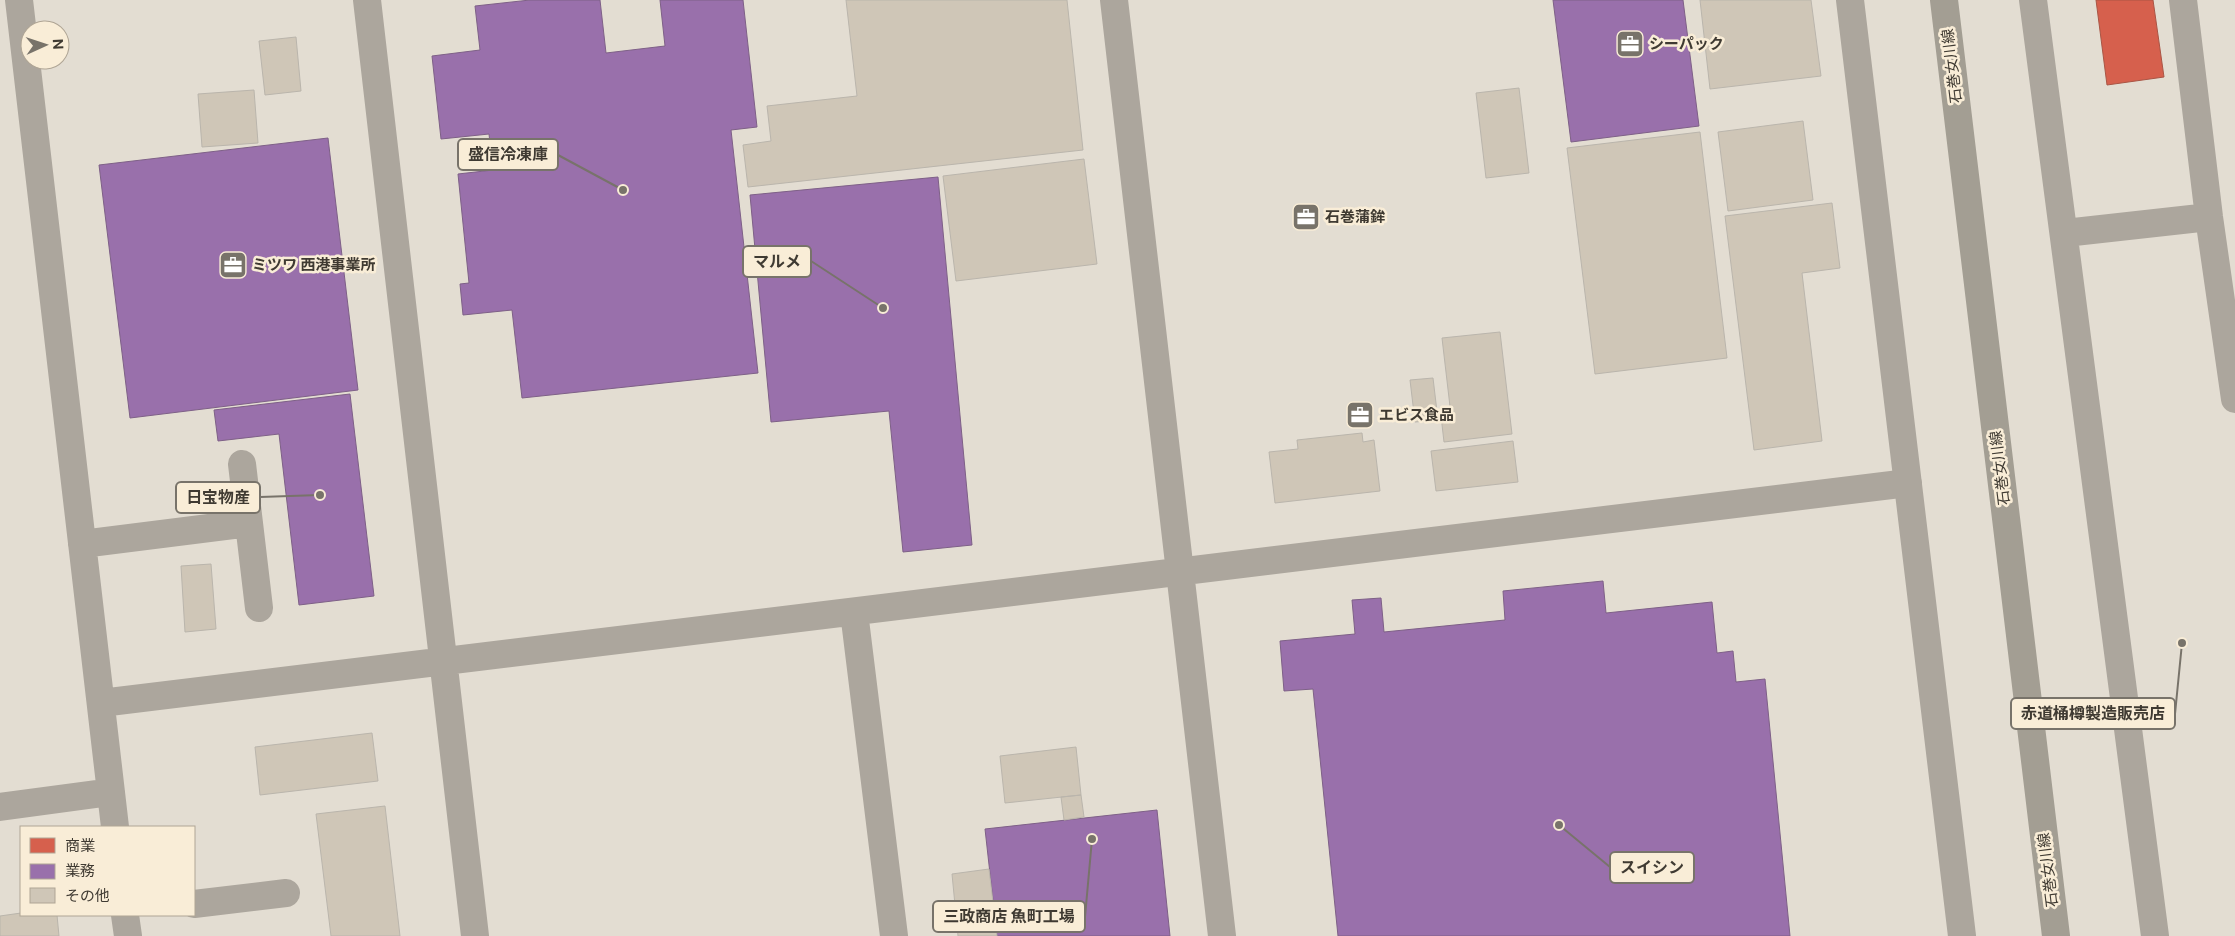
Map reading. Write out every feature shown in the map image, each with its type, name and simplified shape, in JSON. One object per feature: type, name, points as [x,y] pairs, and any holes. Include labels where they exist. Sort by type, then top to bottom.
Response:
[{"type":"main road","name":"石巻女川線","points":[[1944,0],[2056,936]]},
{"type":"street","points":[[19,0],[115,826]]},
{"type":"street","points":[[367,0],[475,936]]},
{"type":"street","points":[[1114,0],[1222,936]]},
{"type":"street","points":[[1850,0],[1962,936]]},
{"type":"street","points":[[2033,0],[2065,233],[2155,936]]},
{"type":"street","points":[[2183,0],[2209,217],[2235,399]]},
{"type":"street","points":[[2065,233],[2209,217]]},
{"type":"street","points":[[242,464],[259,608]]},
{"type":"street","points":[[101,703],[1908,483]]},
{"type":"street","points":[[82,544],[249,523]]},
{"type":"street","points":[[854,612],[894,936]]},
{"type":"street","points":[[0,806],[111,792]]},
{"type":"street","points":[[195,904],[286,893]]},
{"type":"street","points":[[126,916],[128,936]]},
{"type":"building: 商業","points":[[2096,0],[2153,0],[2164,77],[2107,85]]},
{"type":"building: 業務","points":[[530,0],[600,0],[606,53],[665,46],[660,0],[743,0],[757,127],[731,130],[758,373],[522,398],[512,310],[463,315],[460,284],[469,283],[458,174],[493,170],[489,134],[441,139],[432,56],[480,50],[475,6]]},
{"type":"building: 業務","points":[[1553,0],[1683,0],[1699,126],[1571,142]]},
{"type":"building: 業務","points":[[328,138],[358,390],[130,418],[99,165]]},
{"type":"building: 業務","points":[[938,177],[972,545],[903,552],[889,411],[771,422],[750,195]]},
{"type":"building: 業務","points":[[350,394],[374,596],[299,605],[279,434],[218,441],[214,410]]},
{"type":"building: 業務","points":[[1603,581],[1606,613],[1712,602],[1717,653],[1733,651],[1736,682],[1765,679],[1790,936],[1338,936],[1313,689],[1284,691],[1280,641],[1355,634],[1352,600],[1381,598],[1384,632],[1505,620],[1503,591]]},
{"type":"building: 業務","points":[[1157,810],[1170,936],[997,936],[985,829]]},
{"type":"building: その他","points":[[846,0],[1067,0],[1083,150],[748,187],[743,145],[771,141],[767,106],[857,96]]},
{"type":"building: その他","points":[[1700,0],[1811,0],[1821,76],[1710,89]]},
{"type":"building: その他","points":[[296,37],[301,91],[265,95],[259,41]]},
{"type":"building: その他","points":[[1519,88],[1529,173],[1486,178],[1476,93]]},
{"type":"building: その他","points":[[254,90],[258,143],[202,147],[198,94]]},
{"type":"building: その他","points":[[1803,121],[1813,200],[1728,211],[1718,132]]},
{"type":"building: その他","points":[[1700,132],[1727,358],[1595,374],[1567,148]]},
{"type":"building: その他","points":[[1084,159],[1097,264],[956,281],[943,176]]},
{"type":"building: その他","points":[[1832,203],[1840,268],[1802,273],[1822,441],[1754,450],[1725,216]]},
{"type":"building: その他","points":[[1500,332],[1512,434],[1444,442],[1441,416],[1451,415],[1442,338]]},
{"type":"building: その他","points":[[1433,378],[1438,420],[1415,422],[1410,380]]},
{"type":"building: その他","points":[[1362,433],[1363,442],[1374,440],[1380,491],[1275,503],[1269,452],[1298,449],[1297,440]]},
{"type":"building: その他","points":[[1513,441],[1518,482],[1436,491],[1431,451]]},
{"type":"building: その他","points":[[211,564],[216,629],[185,632],[181,566]]},
{"type":"building: その他","points":[[372,733],[378,781],[260,795],[255,747]]},
{"type":"building: その他","points":[[1076,747],[1081,795],[1005,803],[1000,756]]},
{"type":"building: その他","points":[[1081,795],[1084,817],[1064,820],[1061,797]]},
{"type":"building: その他","points":[[385,806],[400,936],[331,936],[316,814]]},
{"type":"building: その他","points":[[989,869],[997,936],[958,936],[952,874]]},
{"type":"building: その他","points":[[20,913],[20,916],[57,916],[59,936],[0,936],[0,916]]},
{"type":"place","name":"シーパック","points":[[1630,44]]},
{"type":"place","name":"盛信冷凍庫","points":[[623,190]]},
{"type":"place","name":"石巻蒲鉾","points":[[1306,217]]},
{"type":"place","name":"ミツワ 西港事業所","points":[[233,265]]},
{"type":"place","name":"マルメ","points":[[883,308]]},
{"type":"place","name":"エビス食品","points":[[1360,415]]},
{"type":"place","name":"日宝物産","points":[[320,495]]},
{"type":"place","name":"赤道桶樽製造販売店","points":[[2182,643]]},
{"type":"place","name":"スイシン","points":[[1559,825]]},
{"type":"place","name":"三政商店 魚町工場","points":[[1092,839]]}]
